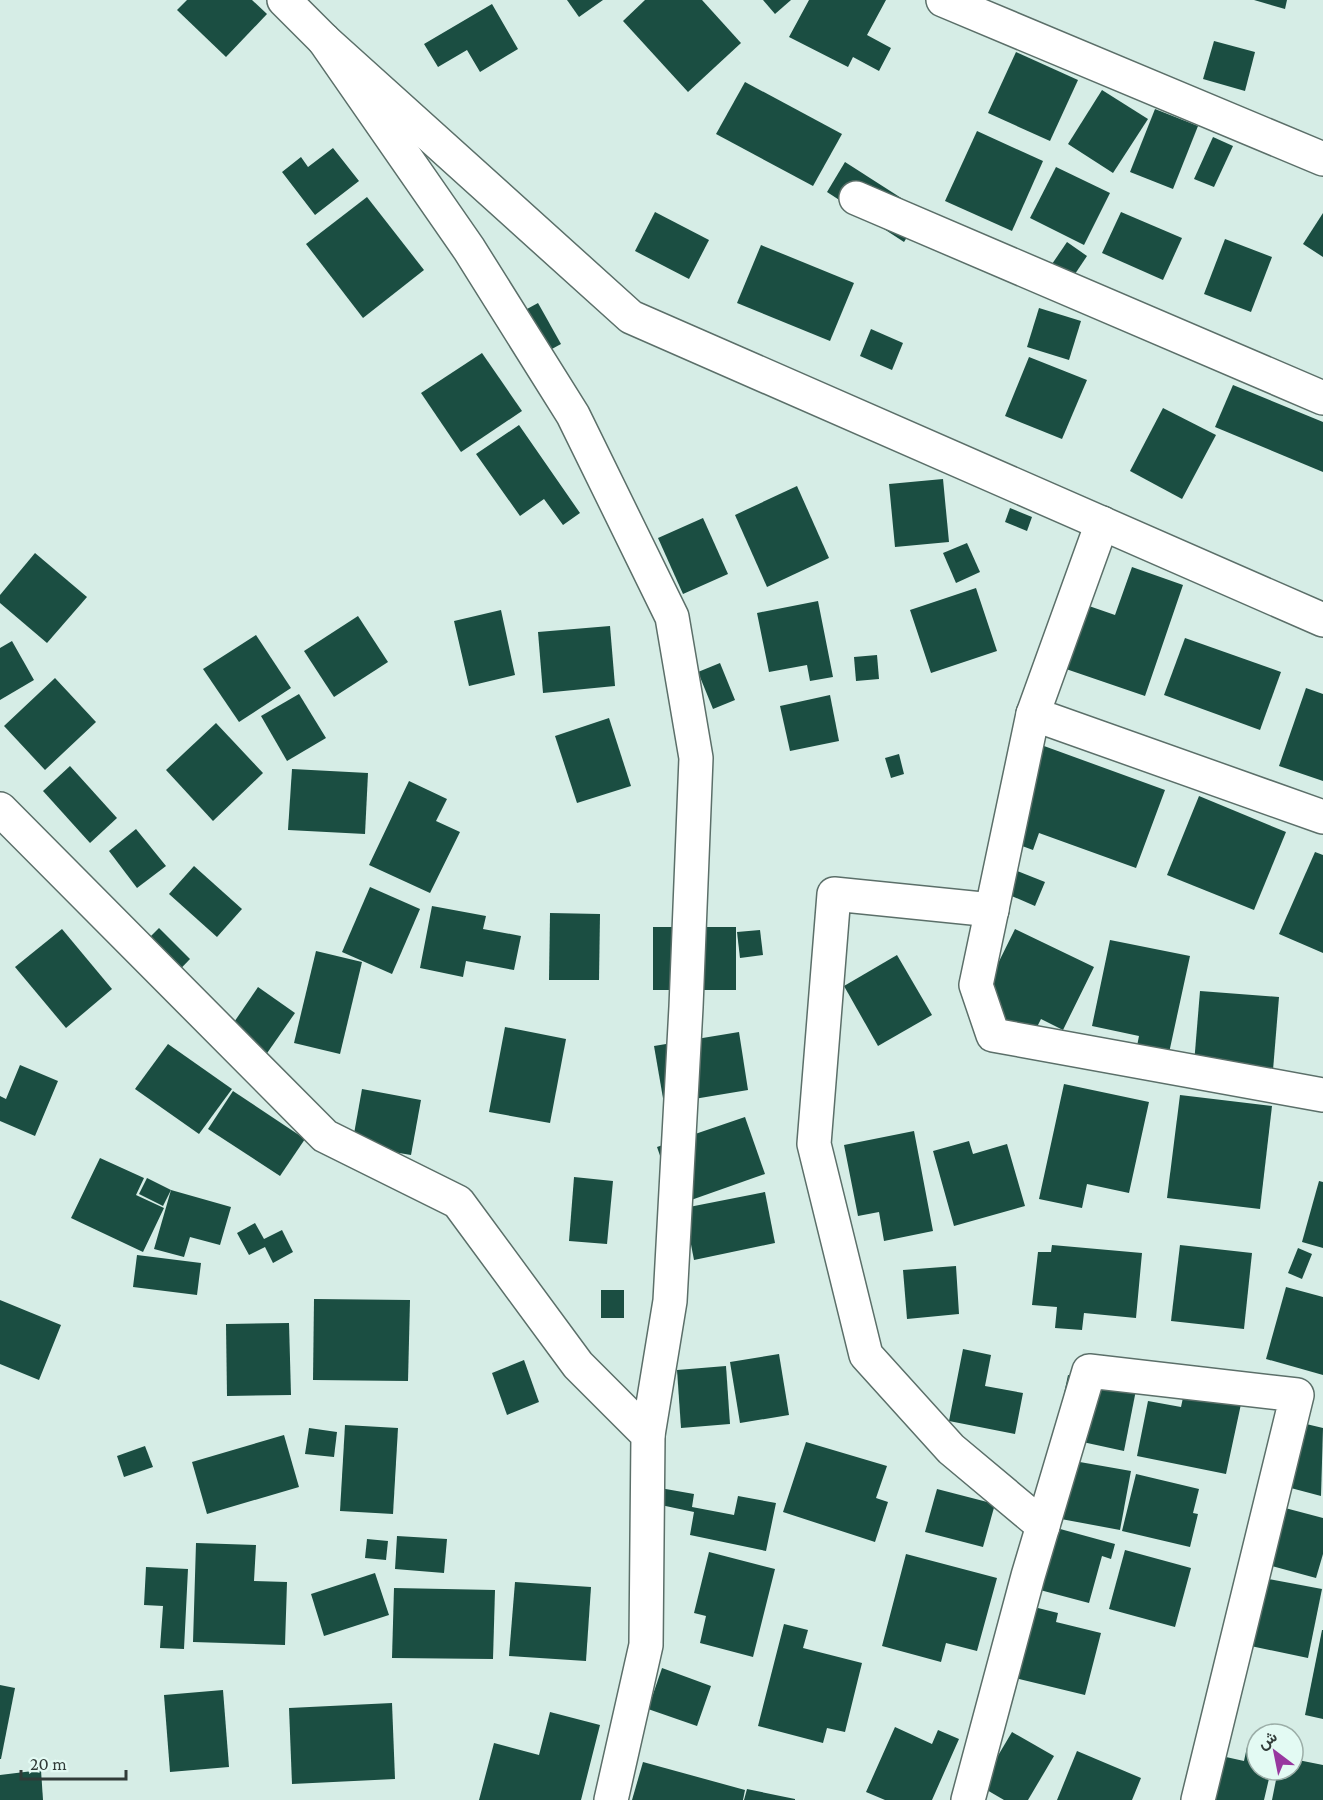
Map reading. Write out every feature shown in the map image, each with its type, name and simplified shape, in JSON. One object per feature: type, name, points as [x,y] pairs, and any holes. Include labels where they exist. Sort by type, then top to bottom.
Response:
[{"type":"street","points":[[284,0],[324,40],[631,317],[1323,620]]},
{"type":"street","points":[[943,0],[1323,159]]},
{"type":"street","points":[[324,40],[469,249],[573,415],[672,617],[695,770],[686,1007],[670,1301],[648,1435],[646,1644],[611,1800]]},
{"type":"street","points":[[856,198],[1323,398]]},
{"type":"street","points":[[1102,523],[1033,714],[976,985],[993,1035],[1323,1095]]},
{"type":"street","points":[[1033,714],[1323,817]]},
{"type":"street","points":[[0,809],[325,1136],[458,1202],[578,1365],[648,1435]]},
{"type":"street","points":[[992,910],[834,894],[814,1144],[866,1355],[951,1449],[1043,1526]]},
{"type":"street","points":[[969,1800],[1043,1526],[1089,1371],[1297,1395],[1198,1800]]},
{"type":"building","points":[[187,0],[252,0],[267,14],[226,57],[177,10]]},
{"type":"building","points":[[567,0],[603,0],[579,17]]},
{"type":"building","points":[[645,0],[702,0],[741,43],[688,92],[623,21]]},
{"type":"building","points":[[763,0],[791,0],[775,14]]},
{"type":"building","points":[[809,0],[886,0],[867,35],[891,48],[879,71],[853,57],[848,67],[789,37]]},
{"type":"building","points":[[1254,0],[1287,0],[1285,9]]},
{"type":"building","points":[[492,4],[518,49],[480,72],[467,50],[438,67],[424,44]]},
{"type":"building","points":[[1214,41],[1255,52],[1245,91],[1203,79]]},
{"type":"building","points":[[1016,52],[1078,80],[1050,141],[988,113]]},
{"type":"building","points":[[745,82],[842,134],[813,186],[716,134]]},
{"type":"building","points":[[1102,90],[1148,119],[1113,173],[1068,144]]},
{"type":"building","points":[[1155,109],[1198,126],[1173,189],[1130,172]]},
{"type":"building","points":[[977,131],[1043,161],[1012,231],[945,201]]},
{"type":"building","points":[[1213,137],[1233,146],[1214,187],[1194,179]]},
{"type":"building","points":[[333,148],[359,181],[315,215],[282,172],[301,157],[308,167]]},
{"type":"building","points":[[845,162],[923,212],[904,242],[827,192]]},
{"type":"building","points":[[1056,167],[1110,193],[1084,245],[1030,218]]},
{"type":"building","points":[[367,197],[424,270],[363,318],[306,244]]},
{"type":"building","points":[[655,212],[709,240],[689,279],[635,251]]},
{"type":"building","points":[[1121,212],[1182,238],[1163,280],[1102,253]]},
{"type":"building","points":[[1323,213],[1323,257],[1303,244]]},
{"type":"building","points":[[1225,239],[1272,257],[1251,312],[1204,294]]},
{"type":"building","points":[[1067,242],[1087,256],[1071,280],[1050,267]]},
{"type":"building","points":[[761,245],[854,283],[830,341],[737,303]]},
{"type":"building","points":[[538,303],[561,344],[539,356],[516,315]]},
{"type":"building","points":[[1039,308],[1081,321],[1069,360],[1027,347]]},
{"type":"building","points":[[871,329],[903,343],[892,370],[860,356]]},
{"type":"building","points":[[482,353],[522,411],[461,452],[421,393]]},
{"type":"building","points":[[1029,357],[1087,380],[1062,439],[1005,416]]},
{"type":"building","points":[[1233,385],[1323,422],[1323,472],[1215,427]]},
{"type":"building","points":[[1163,408],[1216,435],[1182,499],[1130,471]]},
{"type":"building","points":[[519,425],[580,513],[563,525],[544,499],[520,516],[476,454]]},
{"type":"building","points":[[943,479],[949,542],[895,547],[889,484]]},
{"type":"building","points":[[797,486],[829,558],[767,587],[735,515]]},
{"type":"building","points":[[1010,508],[1032,517],[1027,531],[1005,522]]},
{"type":"building","points":[[703,518],[728,574],[683,594],[658,538]]},
{"type":"building","points":[[967,543],[980,572],[956,583],[943,553]]},
{"type":"building","points":[[35,553],[87,597],[47,643],[0,603],[0,595]]},
{"type":"building","points":[[1132,567],[1183,585],[1145,696],[1066,669],[1089,606],[1115,615]]},
{"type":"building","points":[[976,588],[997,651],[931,673],[910,610]]},
{"type":"building","points":[[818,601],[833,677],[810,681],[807,665],[769,672],[757,613]]},
{"type":"building","points":[[501,610],[515,675],[469,686],[454,621]]},
{"type":"building","points":[[358,616],[388,662],[334,697],[304,651]]},
{"type":"building","points":[[610,626],[615,686],[543,693],[538,632]]},
{"type":"building","points":[[256,635],[291,688],[239,722],[203,669]]},
{"type":"building","points":[[1185,638],[1281,672],[1260,730],[1164,695]]},
{"type":"building","points":[[12,641],[34,680],[0,700],[0,648]]},
{"type":"building","points":[[877,655],[879,679],[856,681],[854,657]]},
{"type":"building","points":[[720,663],[735,700],[713,709],[698,672]]},
{"type":"building","points":[[55,678],[96,722],[45,770],[4,726]]},
{"type":"building","points":[[1306,688],[1323,694],[1323,781],[1279,766]]},
{"type":"building","points":[[299,694],[326,738],[287,761],[261,716]]},
{"type":"building","points":[[830,695],[839,741],[790,751],[780,706]]},
{"type":"building","points":[[609,718],[631,786],[577,803],[555,736]]},
{"type":"building","points":[[216,723],[263,773],[213,821],[166,770]]},
{"type":"building","points":[[1044,746],[1165,790],[1136,868],[1039,833],[1033,850],[1009,841]]},
{"type":"building","points":[[899,754],[904,774],[891,778],[885,758]]},
{"type":"building","points":[[70,766],[117,818],[90,843],[43,791]]},
{"type":"building","points":[[292,769],[368,773],[365,834],[288,830]]},
{"type":"building","points":[[409,781],[447,799],[436,821],[460,832],[430,893],[369,865]]},
{"type":"building","points":[[1199,796],[1286,832],[1254,910],[1167,875]]},
{"type":"building","points":[[136,829],[166,866],[137,888],[109,851]]},
{"type":"building","points":[[1315,852],[1323,855],[1323,953],[1279,934]]},
{"type":"building","points":[[194,866],[242,909],[217,937],[169,894]]},
{"type":"building","points":[[1010,868],[1045,882],[1035,906],[1000,891]]},
{"type":"building","points":[[370,887],[420,909],[392,974],[342,952]]},
{"type":"building","points":[[432,906],[486,916],[483,929],[521,936],[514,970],[466,961],[463,977],[420,968]]},
{"type":"building","points":[[550,913],[600,914],[599,980],[549,980]]},
{"type":"building","points":[[653,927],[736,927],[736,990],[653,990]]},
{"type":"building","points":[[159,928],[190,959],[166,984],[135,952]]},
{"type":"building","points":[[62,929],[112,989],[66,1028],[15,967]]},
{"type":"building","points":[[1015,929],[1094,967],[1063,1030],[1041,1019],[1033,1035],[976,1008]]},
{"type":"building","points":[[760,930],[763,955],[740,958],[737,932]]},
{"type":"building","points":[[1110,940],[1190,956],[1169,1053],[1137,1046],[1139,1036],[1092,1026]]},
{"type":"building","points":[[316,951],[362,962],[340,1054],[294,1043]]},
{"type":"building","points":[[897,955],[932,1015],[878,1046],[844,986]]},
{"type":"building","points":[[258,987],[295,1013],[263,1059],[226,1034]]},
{"type":"building","points":[[1200,991],[1279,997],[1273,1070],[1194,1064]]},
{"type":"building","points":[[505,1027],[566,1039],[550,1123],[489,1112]]},
{"type":"building","points":[[739,1032],[748,1090],[664,1104],[654,1046]]},
{"type":"building","points":[[168,1044],[232,1089],[199,1134],[135,1089]]},
{"type":"building","points":[[20,1065],[58,1081],[35,1136],[0,1121],[0,1096],[6,1099]]},
{"type":"building","points":[[1064,1084],[1149,1102],[1129,1193],[1087,1184],[1082,1208],[1039,1199]]},
{"type":"building","points":[[362,1089],[421,1100],[411,1155],[352,1145]]},
{"type":"building","points":[[233,1091],[305,1139],[280,1176],[208,1129]]},
{"type":"building","points":[[1180,1095],[1272,1106],[1260,1209],[1167,1198]]},
{"type":"building","points":[[745,1117],[765,1174],[677,1205],[657,1147]]},
{"type":"building","points":[[914,1131],[933,1231],[884,1241],[879,1212],[858,1216],[844,1145]]},
{"type":"building","points":[[969,1141],[973,1154],[1007,1144],[1025,1206],[954,1226],[933,1151]]},
{"type":"building","points":[[100,1158],[144,1178],[136,1195],[164,1208],[143,1252],[71,1218]]},
{"type":"building","points":[[574,1177],[613,1181],[607,1244],[569,1241]]},
{"type":"building","points":[[147,1178],[171,1190],[163,1206],[139,1194]]},
{"type":"building","points":[[1319,1181],[1323,1182],[1323,1248],[1302,1242]]},
{"type":"building","points":[[171,1190],[231,1207],[220,1245],[190,1237],[184,1257],[154,1249]]},
{"type":"building","points":[[765,1192],[775,1243],[694,1260],[684,1208]]},
{"type":"building","points":[[255,1223],[264,1239],[282,1230],[293,1252],[273,1263],[265,1247],[249,1255],[237,1233]]},
{"type":"building","points":[[1052,1245],[1142,1253],[1136,1318],[1084,1313],[1082,1330],[1055,1328],[1057,1307],[1032,1305],[1038,1252],[1051,1252]]},
{"type":"building","points":[[1180,1245],[1252,1253],[1244,1329],[1171,1321]]},
{"type":"building","points":[[1298,1248],[1312,1254],[1302,1279],[1288,1273]]},
{"type":"building","points":[[137,1255],[201,1263],[197,1295],[133,1287]]},
{"type":"building","points":[[956,1266],[959,1314],[907,1319],[903,1270]]},
{"type":"building","points":[[1286,1287],[1323,1297],[1323,1375],[1266,1359]]},
{"type":"building","points":[[601,1290],[624,1290],[624,1318],[601,1318]]},
{"type":"building","points":[[314,1299],[410,1300],[408,1381],[313,1380]]},
{"type":"building","points":[[0,1300],[61,1325],[39,1380],[0,1364]]},
{"type":"building","points":[[289,1323],[291,1395],[227,1396],[226,1324]]},
{"type":"building","points":[[963,1349],[991,1355],[985,1386],[1023,1393],[1015,1434],[949,1421]]},
{"type":"building","points":[[779,1354],[789,1415],[740,1423],[730,1362]]},
{"type":"building","points":[[524,1360],[539,1402],[507,1415],[492,1373]]},
{"type":"building","points":[[726,1366],[730,1424],[681,1428],[677,1370]]},
{"type":"building","points":[[1068,1375],[1136,1390],[1124,1451],[1055,1436]]},
{"type":"building","points":[[1184,1393],[1241,1404],[1226,1474],[1137,1456],[1148,1401],[1181,1407]]},
{"type":"building","points":[[1281,1418],[1323,1428],[1321,1496],[1264,1481]]},
{"type":"building","points":[[345,1425],[398,1428],[393,1514],[340,1511]]},
{"type":"building","points":[[309,1428],[337,1432],[334,1457],[305,1454]]},
{"type":"building","points":[[284,1435],[299,1487],[207,1514],[192,1462]]},
{"type":"building","points":[[806,1442],[887,1466],[876,1498],[888,1502],[875,1542],[783,1512]]},
{"type":"building","points":[[145,1446],[153,1467],[124,1477],[117,1456]]},
{"type":"building","points":[[1057,1458],[1131,1471],[1120,1530],[1045,1516]]},
{"type":"building","points":[[1136,1474],[1199,1489],[1193,1513],[1198,1514],[1190,1547],[1122,1531]]},
{"type":"building","points":[[660,1488],[694,1494],[692,1507],[734,1515],[738,1496],[776,1503],[766,1551],[690,1535],[694,1512],[656,1504]]},
{"type":"building","points":[[937,1489],[995,1504],[983,1547],[925,1532]]},
{"type":"building","points":[[1262,1502],[1323,1518],[1323,1554],[1316,1578],[1246,1559]]},
{"type":"building","points":[[1042,1524],[1115,1544],[1111,1559],[1102,1556],[1089,1603],[1025,1586]]},
{"type":"building","points":[[397,1536],[447,1539],[444,1573],[395,1569]]},
{"type":"building","points":[[367,1539],[388,1541],[386,1560],[365,1558]]},
{"type":"building","points":[[196,1543],[256,1545],[254,1581],[287,1582],[285,1645],[193,1642]]},
{"type":"building","points":[[1125,1550],[1191,1568],[1175,1627],[1109,1609]]},
{"type":"building","points":[[709,1552],[775,1569],[753,1657],[700,1643],[706,1616],[694,1613]]},
{"type":"building","points":[[906,1554],[997,1578],[977,1651],[946,1643],[941,1662],[882,1646]]},
{"type":"building","points":[[146,1567],[188,1569],[184,1649],[160,1648],[163,1606],[144,1605]]},
{"type":"building","points":[[375,1573],[389,1615],[324,1636],[311,1594]]},
{"type":"building","points":[[1241,1574],[1322,1589],[1308,1658],[1227,1641]]},
{"type":"building","points":[[515,1582],[591,1587],[586,1661],[509,1656]]},
{"type":"building","points":[[394,1588],[495,1590],[493,1659],[392,1658]]},
{"type":"building","points":[[1022,1604],[1058,1613],[1056,1622],[1101,1633],[1085,1695],[1003,1675]]},
{"type":"building","points":[[784,1624],[808,1630],[803,1648],[862,1663],[845,1732],[827,1728],[823,1743],[758,1726]]},
{"type":"building","points":[[1323,1630],[1323,1719],[1305,1715]]},
{"type":"building","points":[[662,1668],[711,1686],[697,1726],[648,1709]]},
{"type":"building","points":[[0,1685],[15,1688],[1,1759],[0,1759]]},
{"type":"building","points":[[223,1690],[229,1767],[170,1772],[164,1695]]},
{"type":"building","points":[[392,1703],[395,1779],[292,1784],[289,1708]]},
{"type":"building","points":[[550,1712],[600,1725],[581,1800],[479,1800],[494,1743],[539,1755]]},
{"type":"building","points":[[895,1727],[932,1744],[938,1730],[959,1739],[932,1800],[885,1800],[866,1792]]},
{"type":"building","points":[[1012,1732],[1054,1756],[1028,1800],[1004,1800],[980,1786]]},
{"type":"building","points":[[1077,1751],[1141,1778],[1132,1800],[1057,1800]]},
{"type":"building","points":[[1217,1755],[1244,1761],[1245,1756],[1245,1782],[1268,1782],[1264,1800],[1206,1800]]},
{"type":"building","points":[[1305,1761],[1323,1765],[1323,1800],[1272,1800],[1276,1782],[1305,1782]]},
{"type":"building","points":[[643,1762],[745,1790],[743,1800],[632,1800]]},
{"type":"building","points":[[41,1770],[43,1800],[0,1800],[0,1775]]},
{"type":"building","points":[[747,1789],[795,1799],[795,1800],[744,1800]]}]
